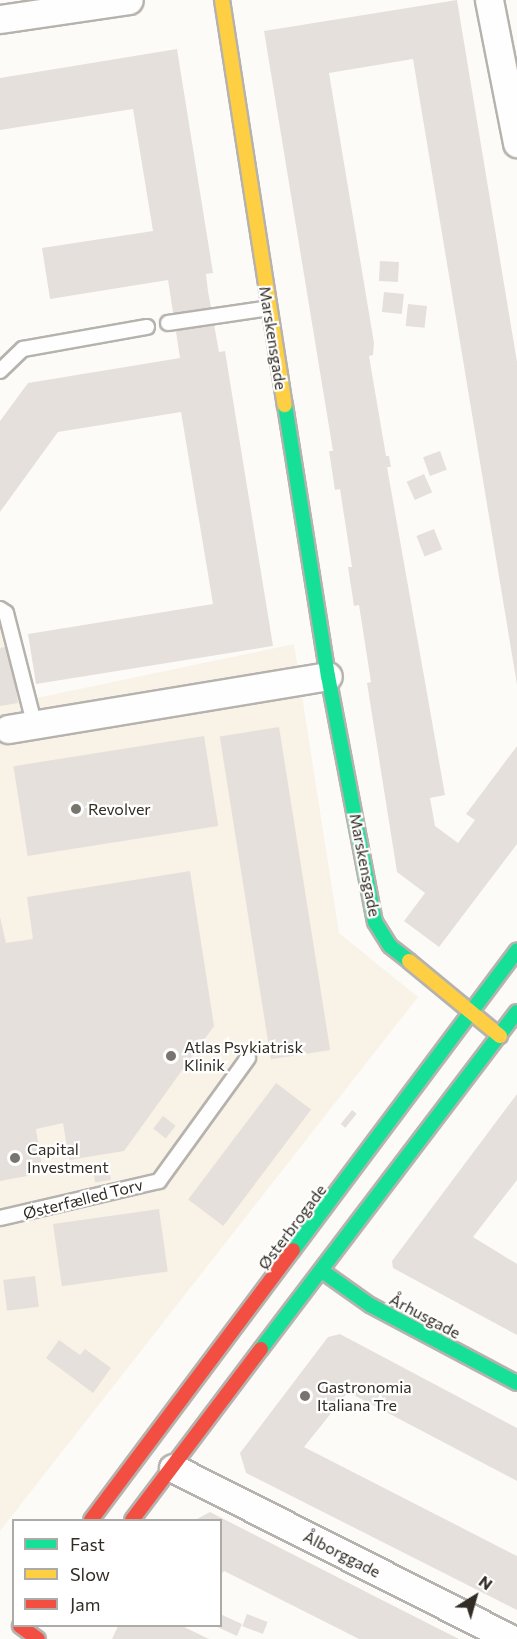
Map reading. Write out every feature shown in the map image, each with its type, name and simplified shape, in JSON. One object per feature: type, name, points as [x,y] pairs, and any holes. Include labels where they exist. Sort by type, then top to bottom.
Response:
[{"type":"street","points":[[0,20],[129,0]]},
{"type":"street","name":"Marskensgade","points":[[222,0],[328,676],[375,921],[390,946],[471,1015],[500,1036]]},
{"type":"street","points":[[489,0],[517,143]]},
{"type":"street","points":[[8,729],[35,727],[328,676]]},
{"type":"street","name":"Østerbrogade","points":[[93,1519],[146,1451],[517,951]]},
{"type":"street","points":[[134,1519],[517,1012]]},
{"type":"street","name":"Århusgade","points":[[322,1271],[370,1305],[517,1383]]},
{"type":"street","points":[[146,1451],[173,1468]]},
{"type":"street","name":"Ålborggade","points":[[173,1468],[511,1639]]},
{"type":"street","points":[[20,1627],[39,1639],[50,1627]]},
{"type":"lane","points":[[168,323],[269,309]]},
{"type":"lane","points":[[0,371],[23,349],[147,327]]},
{"type":"lane","points":[[0,609],[6,613],[35,727]]},
{"type":"lane","name":"Østerfælled Torv","points":[[0,1218],[159,1180],[248,1058]]},
{"type":"shaded area","points":[[0,624],[6,629],[22,701],[294,644],[339,933],[418,997],[0,1531]]},
{"type":"building","points":[[457,0],[517,362],[517,685],[413,59],[329,73],[374,343],[373,355],[369,356],[386,456],[389,456],[391,467],[387,467],[445,795],[430,798],[435,826],[458,843],[475,820],[466,814],[517,746],[517,844],[439,947],[404,921],[425,893],[397,872],[367,683],[371,682],[359,605],[354,606],[348,567],[352,567],[340,489],[335,490],[329,451],[333,451],[264,31]]},
{"type":"building","points":[[177,49],[213,273],[206,274],[208,291],[219,352],[225,351],[273,646],[36,684],[28,634],[213,604],[181,412],[58,432],[0,512],[0,421],[28,383],[180,358],[168,280],[50,299],[42,248],[153,231],[133,109],[0,130],[0,78]]},
{"type":"building","points":[[380,261],[399,262],[398,282],[379,281]]},
{"type":"building","points":[[384,292],[404,294],[402,314],[382,312]]},
{"type":"building","points":[[408,304],[427,306],[425,328],[406,326]]},
{"type":"building","points":[[440,451],[447,470],[430,476],[423,457]]},
{"type":"building","points":[[424,474],[432,492],[415,500],[407,482]]},
{"type":"building","points":[[434,529],[442,549],[425,557],[416,536]]},
{"type":"building","points":[[10,646],[18,703],[0,706],[0,648]]},
{"type":"building","points":[[279,727],[330,1050],[271,1059],[220,736]]},
{"type":"building","points":[[204,736],[218,826],[28,856],[13,766]]},
{"type":"building","points":[[190,871],[214,1026],[124,1151],[69,1160],[63,1123],[36,1129],[43,1173],[0,1181],[0,917],[6,943],[33,939],[27,897]]},
{"type":"building","points":[[276,1083],[311,1109],[223,1226],[188,1200]]},
{"type":"building","points":[[517,1094],[517,1180],[473,1237],[517,1264],[517,1335],[393,1268],[392,1261]]},
{"type":"building","points":[[352,1110],[357,1114],[345,1128],[341,1124]]},
{"type":"building","points":[[163,1116],[176,1126],[166,1138],[153,1129]]},
{"type":"building","points":[[108,1163],[111,1180],[95,1183],[92,1166]]},
{"type":"building","points":[[159,1209],[168,1271],[62,1286],[53,1224]]},
{"type":"building","points":[[35,1276],[39,1307],[7,1311],[3,1280]]},
{"type":"building","points":[[340,1334],[517,1428],[517,1481],[348,1392],[304,1447],[517,1556],[517,1610],[246,1473],[240,1453],[328,1337]]},
{"type":"building","points":[[59,1340],[80,1355],[85,1349],[111,1368],[93,1393],[46,1358]]},
{"type":"building","points":[[210,1512],[459,1639],[359,1639],[224,1571],[222,1573],[222,1519],[197,1519]]},
{"type":"building","points":[[247,1614],[268,1622],[263,1634],[242,1626]]},
{"type":"building","points":[[222,1615],[242,1624],[237,1636],[217,1627],[222,1627]]},
{"type":"building","points":[[118,1627],[184,1627],[209,1639],[112,1639]]},
{"type":"traffic: fast","points":[[285,405],[328,676],[375,922],[390,946],[409,961]]},
{"type":"traffic: fast","points":[[293,1250],[517,951]]},
{"type":"traffic: fast","points":[[261,1349],[517,1012]]},
{"type":"traffic: fast","points":[[322,1271],[370,1305],[517,1383]]},
{"type":"traffic: slow","points":[[222,0],[285,405]]},
{"type":"traffic: slow","points":[[409,961],[500,1036]]},
{"type":"traffic: jam","points":[[92,1519],[293,1250]]},
{"type":"traffic: jam","points":[[133,1519],[261,1349]]},
{"type":"traffic: jam","points":[[21,1627],[38,1639]]},
{"type":"place","name":"Revolver","points":[[76,809]]},
{"type":"place","name":"Atlas Psykiatrisk Klinik","points":[[171,1056]]},
{"type":"place","name":"Capital Investment","points":[[15,1158]]},
{"type":"place","name":"Gastronomia Italiana Tre","points":[[305,1396]]}]
